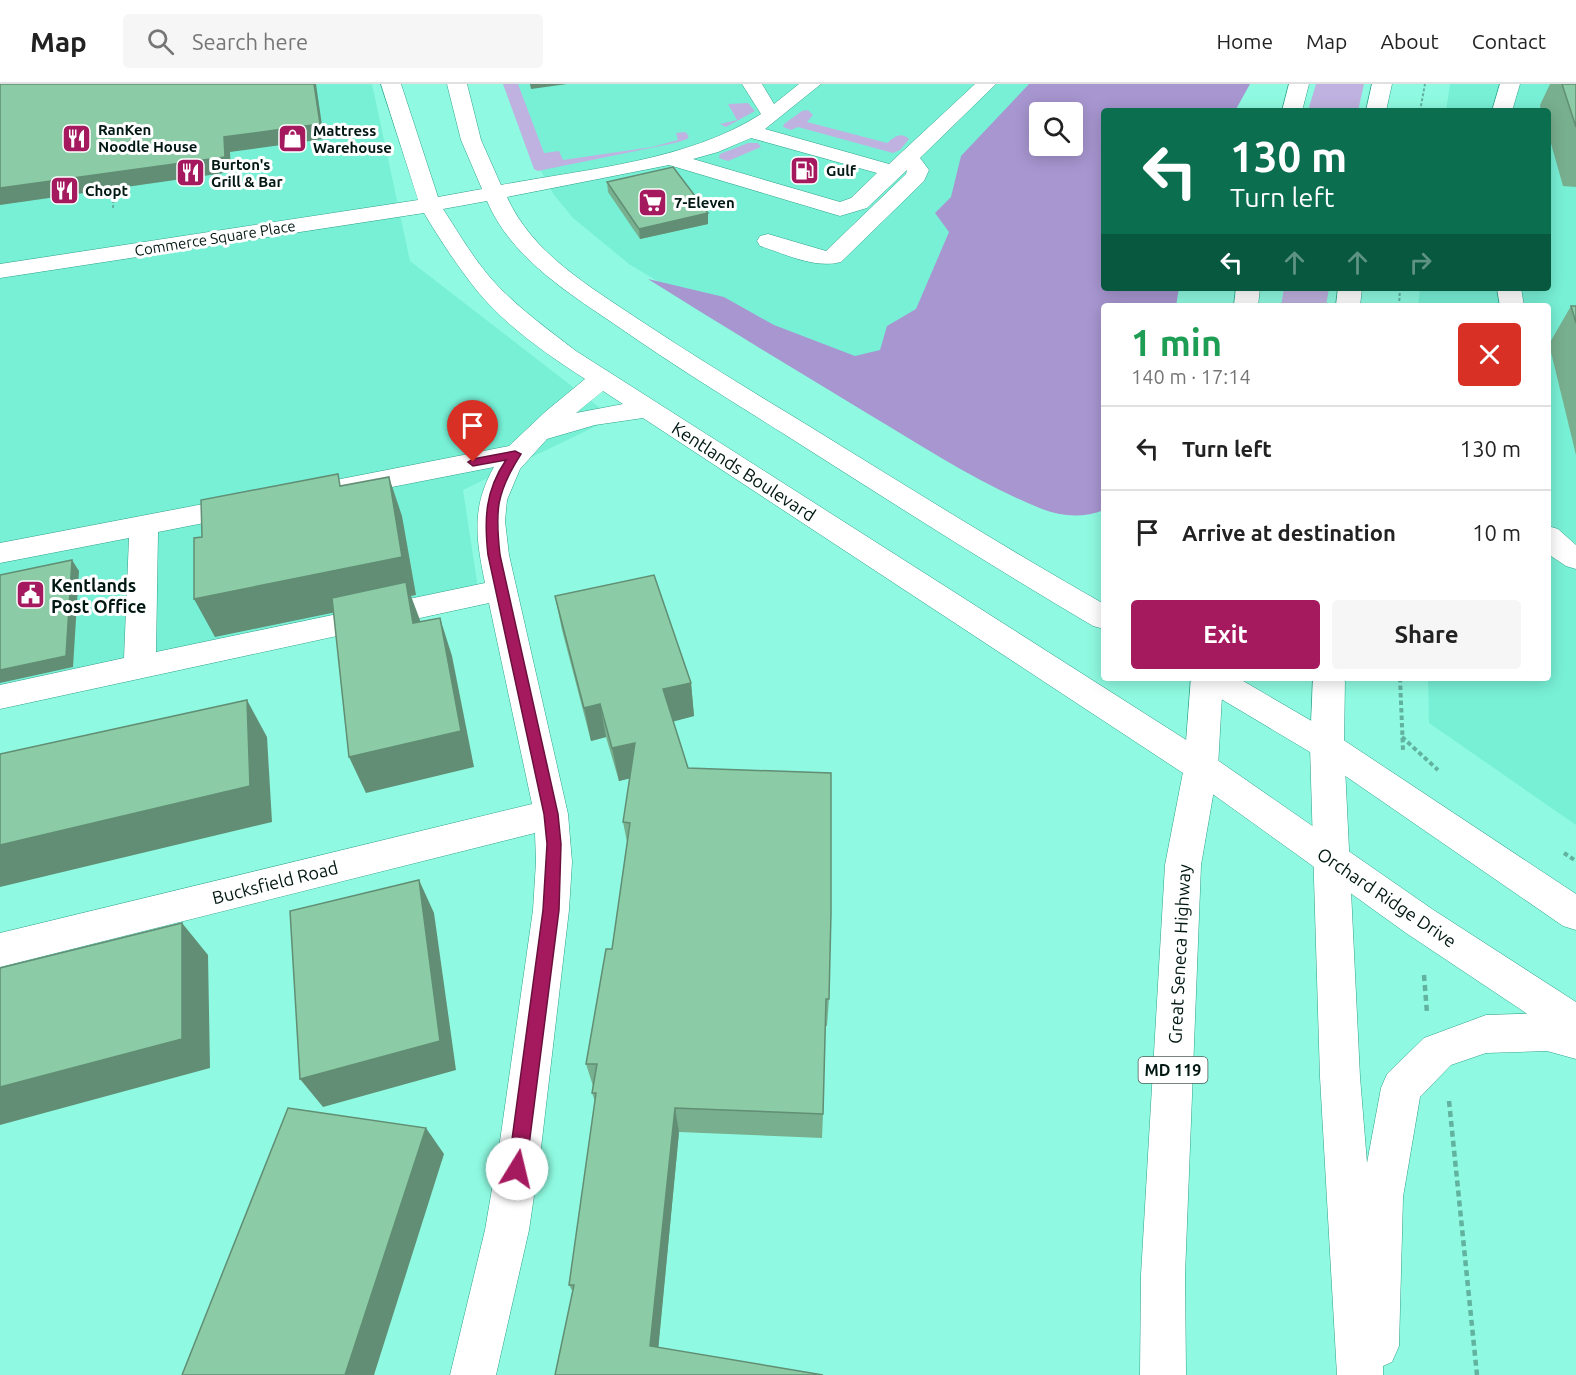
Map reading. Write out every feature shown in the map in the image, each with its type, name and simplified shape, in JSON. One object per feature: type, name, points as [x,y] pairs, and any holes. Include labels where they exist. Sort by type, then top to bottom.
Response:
[{"type":"street","name":"Kentlands Boulevard","points":[[391,84],[430,205],[488,289],[522,321],[567,356],[602,379],[1059,677],[1201,766]]},
{"type":"street","points":[[457,84],[471,140],[493,194],[506,218],[535,254],[602,306],[1009,563],[1101,616]]},
{"type":"street","points":[[752,84],[772,116]]},
{"type":"street","name":"Commerce Square Place","points":[[0,271],[430,205],[670,159],[711,148],[749,131],[772,116],[811,84]]},
{"type":"street","points":[[670,159],[840,209],[859,204],[986,84]]},
{"type":"street","points":[[1293,108],[1299,84]]},
{"type":"street","points":[[1377,108],[1382,84]]},
{"type":"street","points":[[1503,108],[1510,84]]},
{"type":"street","points":[[749,131],[901,164],[918,170],[916,176],[833,257],[821,258],[768,241]]},
{"type":"street","points":[[473,1375],[507,1230],[536,1035],[554,877],[551,814],[501,590],[491,525],[493,500],[500,477],[528,443],[602,379]]},
{"type":"street","points":[[325,491],[528,443],[592,417],[648,409]]},
{"type":"street","points":[[0,553],[271,501]]},
{"type":"street","points":[[140,668],[144,525]]},
{"type":"street","points":[[1551,539],[1576,559]]},
{"type":"street","points":[[0,697],[501,590]]},
{"type":"street","name":"Great Seneca Highway","points":[[1163,1375],[1163,1275],[1183,865],[1201,766],[1207,681]]},
{"type":"street","points":[[1217,681],[1328,746],[1576,914]]},
{"type":"street","points":[[1329,681],[1331,860],[1340,1077],[1360,1375]]},
{"type":"street","name":"Orchard Ridge Drive","points":[[1201,766],[1419,921],[1576,1024]]},
{"type":"street","name":"Bucksfield Road","points":[[0,950],[551,814]]},
{"type":"street","points":[[1375,1375],[1382,1197],[1401,1088],[1438,1051],[1486,1034],[1547,1032],[1576,1040]]},
{"type":"path","points":[[1421,108],[1425,84]]},
{"type":"path","points":[[113,208],[114,185]]},
{"type":"shaded area","points":[[0,84],[372,84],[410,261],[613,418],[463,490],[480,601],[0,703]]},
{"type":"shaded area","points":[[503,84],[518,84],[544,153],[559,151],[563,160],[652,147],[678,140],[676,133],[685,132],[689,136],[675,143],[538,171],[534,169]]},
{"type":"shaded area","points":[[508,84],[1240,84],[1119,108],[1101,108],[1101,291],[1104,291],[1104,303],[1101,303],[1101,462],[776,353],[629,264],[573,218],[554,195],[536,162]]},
{"type":"shaded area","points":[[1029,84],[1250,84],[1237,108],[1101,108],[1101,291],[1178,291],[1176,303],[1101,303],[1101,511],[1073,516],[1057,514],[998,489],[912,440],[648,279],[724,297],[774,325],[855,356],[880,350],[887,326],[916,309],[949,232],[935,213],[951,197],[961,156]]},
{"type":"shaded area","points":[[1316,84],[1364,84],[1359,108],[1309,108]]},
{"type":"shaded area","points":[[1450,84],[1576,84],[1576,825],[1429,723],[1428,681],[1551,681],[1551,303],[1418,303],[1420,291],[1551,291],[1551,108],[1446,108]]},
{"type":"shaded area","points":[[748,103],[755,111],[726,127],[720,124],[737,120],[728,104]]},
{"type":"shaded area","points":[[808,110],[813,115],[807,122],[887,143],[900,135],[909,139],[900,150],[893,153],[798,127],[791,130],[783,127],[802,111]]},
{"type":"shaded area","points":[[748,143],[758,143],[761,147],[728,161],[719,158],[720,154]]},
{"type":"shaded area","points":[[1284,291],[1328,291],[1326,303],[1282,303]]},
{"type":"building","points":[[0,84],[314,84],[320,124],[224,137],[225,157],[0,188]]},
{"type":"building","points":[[1562,84],[1576,84],[1576,127]]},
{"type":"building","name":"7-Eleven","points":[[673,167],[708,213],[639,229],[607,182]]},
{"type":"building","points":[[1571,306],[1576,306],[1576,323]]},
{"type":"building","points":[[338,474],[340,486],[389,477],[402,557],[194,599],[194,538],[202,537],[201,500]]},
{"type":"building","points":[[72,560],[66,656],[0,670],[0,575]]},
{"type":"building","points":[[654,575],[691,683],[663,689],[688,768],[831,773],[831,913],[823,1114],[675,1108],[650,1346],[823,1375],[555,1375],[574,1285],[569,1285],[596,1093],[592,1093],[597,1064],[586,1064],[606,949],[612,949],[630,823],[623,822],[635,743],[612,748],[600,704],[584,708],[555,596]]},
{"type":"building","points":[[406,582],[413,623],[440,618],[461,731],[349,757],[332,598]]},
{"type":"building","points":[[247,700],[250,786],[0,845],[0,754]]},
{"type":"building","points":[[419,880],[440,1041],[300,1079],[290,911]]},
{"type":"building","points":[[182,923],[182,1039],[0,1087],[0,968]]},
{"type":"building","points":[[288,1108],[426,1128],[345,1375],[182,1375]]},
{"type":"place","name":"RanKen Noodle House","points":[[77,138]]},
{"type":"place","name":"Mattress Warehouse","points":[[292,139]]},
{"type":"place","name":"Gulf","points":[[805,170]]},
{"type":"place","name":"Burton's Grill & Bar","points":[[190,173]]},
{"type":"place","name":"Chopt","points":[[64,190]]},
{"type":"place","name":"7-Eleven","points":[[653,202]]},
{"type":"place","name":"Kentlands Post Office","points":[[30,595]]},
{"type":"route","points":[[473,462],[515,454],[500,477],[493,500],[491,525],[494,555],[551,814],[554,844],[551,910],[517,1169]]}]
